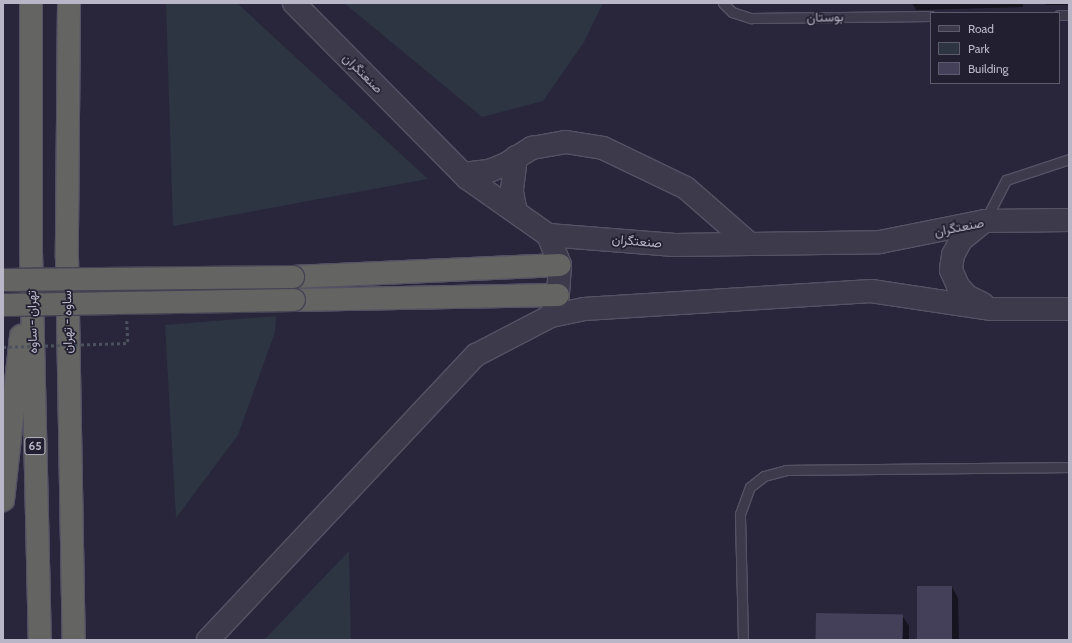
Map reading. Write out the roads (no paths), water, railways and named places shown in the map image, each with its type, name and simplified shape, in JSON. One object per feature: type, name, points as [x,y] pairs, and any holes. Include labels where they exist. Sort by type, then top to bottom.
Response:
[{"type":"highway","name":"تهران - ساوه","points":[[31,3],[31,252],[40,640]]},
{"type":"highway","name":"ساوه - تهران","points":[[69,3],[67,316],[74,640]]},
{"type":"highway","points":[[3,500],[31,252]]},
{"type":"highway","points":[[3,280],[293,276],[560,265]]},
{"type":"highway","points":[[3,305],[558,295]]},
{"type":"street","name":"صنعتگران","points":[[294,3],[463,174],[548,235],[675,245],[880,242],[985,221],[1069,220]]},
{"type":"street","points":[[463,174],[488,171],[516,158],[532,148],[566,142],[603,148],[686,188],[750,244]]},
{"type":"street","points":[[516,158],[512,192],[516,212]]},
{"type":"street","points":[[985,221],[961,240],[953,255],[951,270],[958,286],[967,296],[992,309]]},
{"type":"street","points":[[548,235],[560,265],[558,295],[551,316]]},
{"type":"street","points":[[208,640],[476,355],[551,316],[584,309],[871,291],[992,309],[1069,309]]},
{"type":"lane","name":"بوستان","points":[[723,3],[732,12],[751,18],[930,16]]},
{"type":"lane","points":[[985,221],[1006,180],[1069,159]]},
{"type":"lane","points":[[742,640],[740,514],[750,487],[764,476],[786,470],[1069,467]]}]
